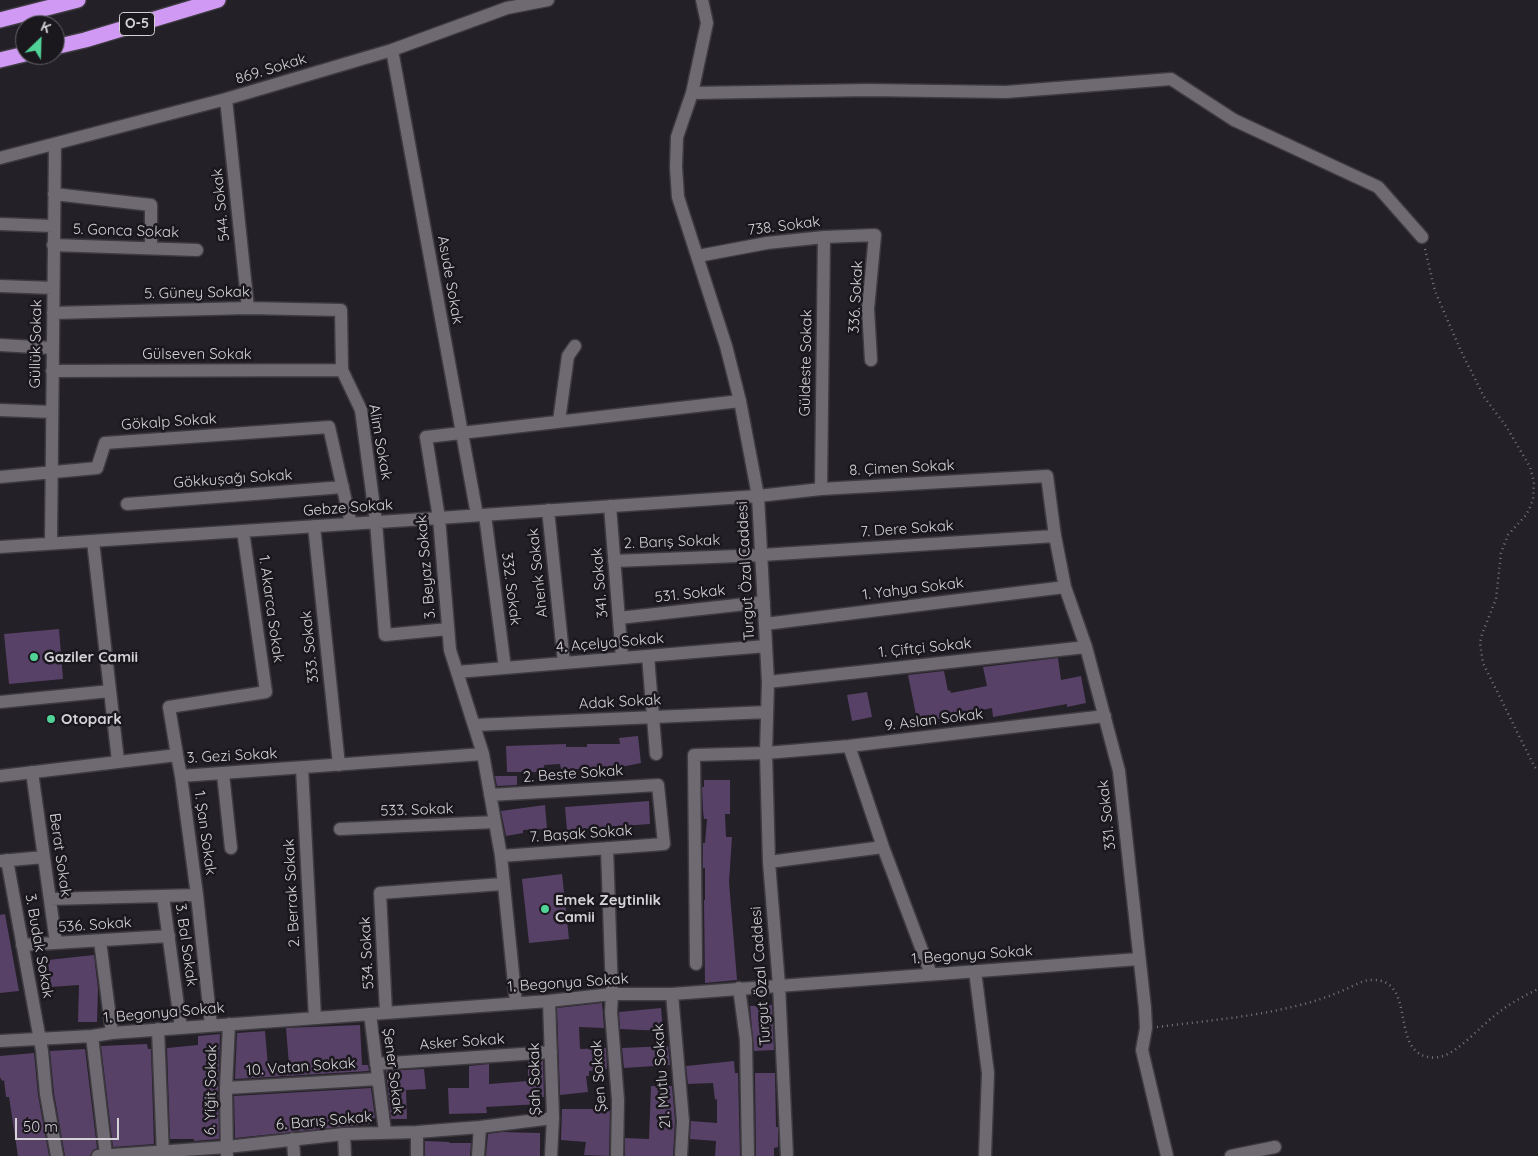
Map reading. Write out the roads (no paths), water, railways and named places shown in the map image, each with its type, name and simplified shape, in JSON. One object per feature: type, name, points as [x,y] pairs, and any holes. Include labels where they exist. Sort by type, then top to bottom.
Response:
[{"type":"highway","points":[[0,20],[78,0]]},
{"type":"highway","name":"O-5","points":[[65,45],[218,0]]},
{"type":"highway","points":[[0,60],[15,56]]},
{"type":"street","name":"869. Sokak","points":[[0,158],[226,99],[392,50],[507,8],[548,0]]},
{"type":"street","name":"Turgut Özal Caddesi","points":[[702,0],[706,23],[692,93],[677,137],[678,197],[726,346],[740,401],[758,496],[768,682],[766,753],[769,862],[779,985],[787,1156]]},
{"type":"street","name":"Asude Sokak","points":[[392,50],[461,432],[481,515]]},
{"type":"street","points":[[692,93],[869,90],[1006,92],[1171,80],[1234,120],[1378,187],[1422,237]]},
{"type":"street","name":"544. Sokak","points":[[226,99],[248,308]]},
{"type":"street","name":"Güllük Sokak","points":[[51,543],[55,144]]},
{"type":"street","points":[[54,194],[151,205],[151,248]]},
{"type":"street","points":[[0,224],[53,226]]},
{"type":"street","name":"738. Sokak","points":[[698,256],[767,243],[824,237],[875,235]]},
{"type":"street","name":"336. Sokak","points":[[871,360],[868,309],[875,235]]},
{"type":"street","name":"Güldeste Sokak","points":[[821,489],[824,237]]},
{"type":"street","name":"5. Gonca Sokak","points":[[53,245],[197,250]]},
{"type":"street","points":[[0,286],[53,288]]},
{"type":"street","name":"5. Güney Sokak","points":[[53,313],[248,308],[341,310],[342,370]]},
{"type":"street","points":[[0,345],[52,348]]},
{"type":"street","points":[[560,421],[568,356],[575,346]]},
{"type":"street","name":"Gülseven Sokak","points":[[52,371],[342,370]]},
{"type":"street","name":"Alim Sokak","points":[[342,370],[361,410],[376,522],[385,635],[448,629]]},
{"type":"street","name":"3. Beyaz Sokak","points":[[516,1003],[502,884],[501,856],[483,754],[450,650],[439,518],[426,436],[740,401]]},
{"type":"street","points":[[0,410],[52,412]]},
{"type":"street","name":"Gökalp Sokak","points":[[0,476],[97,468],[106,443],[329,427],[343,487]]},
{"type":"street","name":"8. Çimen Sokak","points":[[758,496],[821,489],[1047,476]]},
{"type":"street","name":"331. Sokak","points":[[1047,476],[1055,536],[1065,587],[1086,647],[1119,771],[1146,1028],[1142,1050],[1166,1156]]},
{"type":"street","points":[[343,487],[351,524]]},
{"type":"street","name":"Gökkuşağı Sokak","points":[[127,504],[343,487]]},
{"type":"street","name":"Gebze Sokak","points":[[0,547],[758,496]]},
{"type":"street","name":"341. Sokak","points":[[610,506],[622,658]]},
{"type":"street","name":"Ahenk Sokak","points":[[548,510],[564,663]]},
{"type":"street","name":"332. Sokak","points":[[481,515],[505,668]]},
{"type":"street","name":"333. Sokak","points":[[314,526],[338,765]]},
{"type":"street","name":"1. Akarca Sokak","points":[[178,755],[169,707],[266,692],[243,531]]},
{"type":"street","name":"7. Dere Sokak","points":[[762,554],[1055,536]]},
{"type":"street","points":[[93,541],[118,761]]},
{"type":"street","name":"2. Barış Sokak","points":[[614,561],[762,554]]},
{"type":"street","name":"1. Yahya Sokak","points":[[765,624],[1065,587]]},
{"type":"street","name":"531. Sokak","points":[[619,618],[764,602]]},
{"type":"street","name":"4. Açelya Sokak","points":[[457,672],[766,646]]},
{"type":"street","name":"1. Çiftçi Sokak","points":[[768,682],[1086,647]]},
{"type":"street","points":[[648,656],[656,754]]},
{"type":"street","points":[[0,702],[110,691]]},
{"type":"street","name":"Adak Sokak","points":[[475,725],[767,712]]},
{"type":"street","name":"9. Aslan Sokak","points":[[696,964],[694,754],[766,753],[849,746],[1105,716]]},
{"type":"street","points":[[849,746],[883,847],[931,974]]},
{"type":"street","name":"3. Gezi Sokak","points":[[0,776],[178,755],[181,776],[483,754]]},
{"type":"street","name":"2. Berrak Sokak","points":[[302,768],[315,1018]]},
{"type":"street","name":"Berat Sokak","points":[[32,772],[56,943]]},
{"type":"street","points":[[223,774],[231,848]]},
{"type":"street","name":"1. Şan Sokak","points":[[181,776],[197,895],[211,1025]]},
{"type":"street","name":"2. Beste Sokak","points":[[490,795],[658,785],[664,844]]},
{"type":"street","name":"533. Sokak","points":[[340,829],[495,822]]},
{"type":"street","name":"7. Başak Sokak","points":[[501,856],[664,844]]},
{"type":"street","points":[[769,862],[883,847]]},
{"type":"street","name":"Şen Sokak","points":[[607,848],[612,994],[610,1012],[618,1100],[617,1156]]},
{"type":"street","points":[[3,861],[44,857]]},
{"type":"street","name":"3. Budak Sokak","points":[[3,861],[22,945],[57,1156]]},
{"type":"street","name":"534. Sokak","points":[[386,1012],[380,893],[502,884]]},
{"type":"street","points":[[50,900],[197,895]]},
{"type":"street","name":"3. Bal Sokak","points":[[163,896],[181,1028]]},
{"type":"street","name":"536. Sokak","points":[[22,945],[169,936]]},
{"type":"street","points":[[100,941],[112,1033]]},
{"type":"street","name":"1. Begonya Sokak","points":[[0,1041],[92,1036],[158,1029],[549,1001],[612,994],[672,994],[1139,959]]},
{"type":"street","points":[[974,971],[988,1073],[985,1156]]},
{"type":"street","points":[[739,988],[746,1040],[748,1156]]},
{"type":"street","name":"21. Mutlu Sokak","points":[[672,994],[683,1120],[681,1156]]},
{"type":"street","name":"Şah Sokak","points":[[549,1001],[553,1118],[550,1156]]},
{"type":"street","name":"Şener Sokak","points":[[370,1014],[385,1132]]},
{"type":"street","name":"6. Yiğit Sokak","points":[[227,1151],[226,1088],[229,1024]]},
{"type":"street","points":[[158,1029],[162,1153]]},
{"type":"street","points":[[92,1036],[106,1156]]},
{"type":"street","name":"Asker Sokak","points":[[376,1064],[551,1052]]},
{"type":"street","name":"10. Vatan Sokak","points":[[226,1088],[378,1079]]},
{"type":"street","name":"6. Barış Sokak","points":[[98,1156],[227,1151],[293,1139],[344,1134],[417,1132],[480,1127],[553,1118]]},
{"type":"street","points":[[478,1156],[480,1127]]},
{"type":"street","points":[[417,1132],[417,1156]]},
{"type":"street","points":[[344,1134],[345,1156]]},
{"type":"street","points":[[293,1139],[294,1156]]},
{"type":"street","points":[[1231,1156],[1276,1146]]},
{"type":"place","name":"Gaziler Camii","points":[[34,657]]},
{"type":"place","name":"Otopark","points":[[51,719]]},
{"type":"place","name":"Emek Zeytinlik Camii","points":[[545,909]]}]
